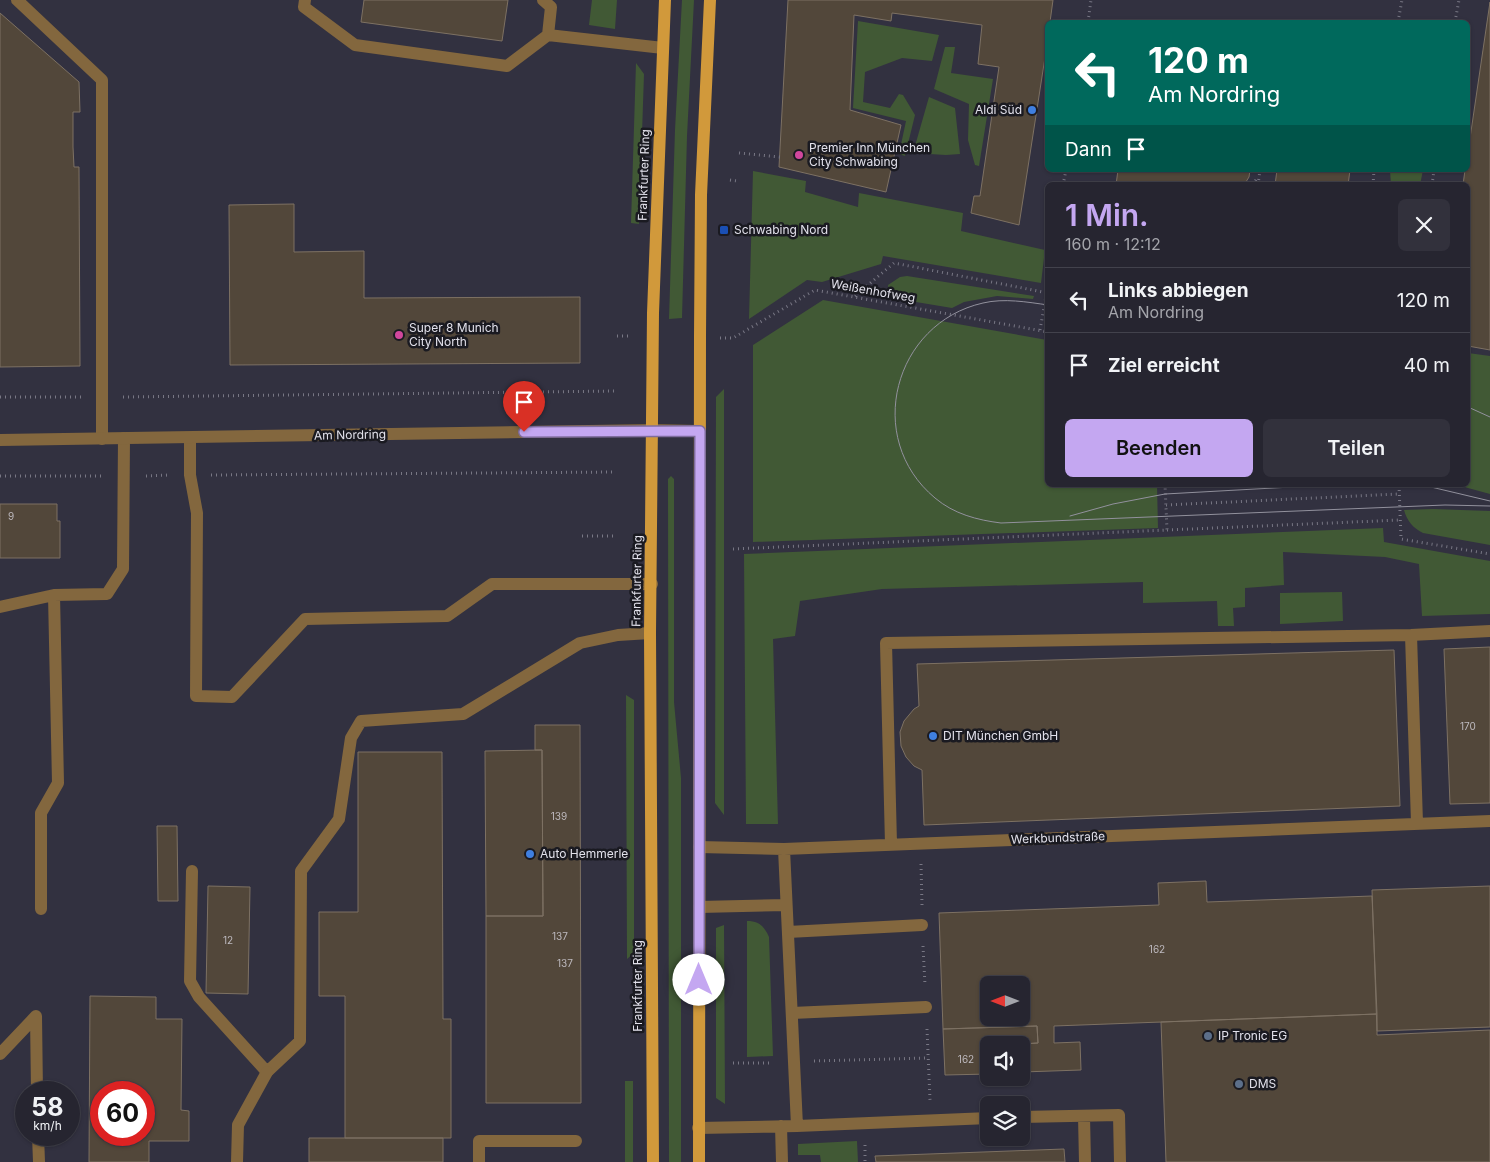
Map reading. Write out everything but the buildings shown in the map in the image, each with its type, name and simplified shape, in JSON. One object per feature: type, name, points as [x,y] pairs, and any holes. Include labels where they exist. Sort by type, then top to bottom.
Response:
[{"type":"main road","name":"Frankfurter Ring","points":[[652,1162],[650,633],[652,584],[653,336],[657,169],[665,0]]},
{"type":"main road","points":[[698,1162],[701,195],[710,0]]},
{"type":"street","points":[[17,0],[102,80],[102,439]]},
{"type":"street","points":[[306,0],[304,7],[355,45],[507,66],[548,35],[663,48]]},
{"type":"street","points":[[543,0],[551,7],[548,35]]},
{"type":"street","name":"Am Nordring","points":[[0,440],[652,430],[700,431]]},
{"type":"street","points":[[0,607],[54,595],[107,594],[123,569],[124,438]]},
{"type":"street","points":[[190,438],[190,475],[197,513],[196,696],[232,697],[305,619],[447,616],[492,584],[652,584]]},
{"type":"street","points":[[41,909],[41,813],[58,783],[54,595]]},
{"type":"street","points":[[891,844],[886,643],[1490,632]]},
{"type":"street","points":[[237,1162],[238,1125],[267,1072],[300,1041],[301,871],[339,819],[351,738],[361,722],[464,714],[580,643],[618,635],[650,633]]},
{"type":"street","points":[[1411,634],[1417,823]]},
{"type":"street","name":"Werkbundstraße","points":[[700,847],[784,849],[1490,821]]},
{"type":"street","points":[[784,849],[796,1126]]},
{"type":"street","points":[[192,871],[190,981],[199,997],[267,1072]]},
{"type":"street","points":[[699,907],[786,905]]},
{"type":"street","points":[[788,932],[922,925]]},
{"type":"street","points":[[792,1013],[926,1007]]},
{"type":"street","points":[[0,1054],[36,1016],[37,1081]]},
{"type":"street","points":[[1030,1117],[1119,1114],[1120,1162]]},
{"type":"street","points":[[1084,1116],[1085,1162]]},
{"type":"street","points":[[698,1128],[980,1118]]},
{"type":"street","points":[[781,1126],[782,1162]]},
{"type":"street","points":[[479,1162],[479,1141],[576,1141]]},
{"type":"street","points":[[38,1146],[39,1162]]},
{"type":"path","points":[[1088,20],[1091,0]]},
{"type":"path","points":[[1398,20],[1402,0]]},
{"type":"path","points":[[1455,20],[1458,0]]},
{"type":"path","points":[[739,152],[780,157]]},
{"type":"path","points":[[1258,182],[1260,172]]},
{"type":"path","points":[[1255,182],[1259,176]]},
{"type":"path","points":[[730,180],[737,181]]},
{"type":"path","points":[[854,296],[894,262],[1045,293]]},
{"type":"path","name":"Weißenhofweg","points":[[700,337],[733,338],[815,290],[1045,331]]},
{"type":"path","points":[[1040,330],[1045,304]]},
{"type":"path","points":[[617,336],[653,336]]},
{"type":"path","points":[[0,397],[616,391]]},
{"type":"path","points":[[0,476],[616,472]]},
{"type":"path","points":[[1164,487],[1166,530]]},
{"type":"path","points":[[1399,487],[1401,539],[1490,554]]},
{"type":"path","points":[[1166,505],[1399,494]]},
{"type":"path","points":[[734,549],[1400,520]]},
{"type":"path","points":[[582,536],[617,536]]},
{"type":"path","points":[[734,1064],[928,1058]]},
{"type":"green space","points":[[592,0],[617,0],[615,29],[589,25]]},
{"type":"green space","points":[[682,0],[694,0],[687,136],[682,318],[669,319],[675,130]]},
{"type":"green space","points":[[858,21],[939,35],[932,61],[902,58],[865,72],[863,102],[890,108],[899,94],[903,95],[915,115],[905,156],[899,154],[906,121],[853,108]]},
{"type":"green space","points":[[945,47],[955,47],[951,73],[993,79],[979,166],[975,165],[968,140],[969,104],[934,89]]},
{"type":"green space","points":[[636,63],[644,74],[639,224],[631,223]]},
{"type":"green space","points":[[929,97],[955,108],[960,154],[913,153]]},
{"type":"green space","points":[[753,171],[806,181],[805,192],[858,207],[859,193],[963,213],[961,231],[1045,250],[1041,283],[883,256],[881,264],[822,282],[807,280],[749,319]]},
{"type":"green space","points":[[1390,172],[1423,172],[1421,182],[1391,182]]},
{"type":"green space","points":[[907,276],[1034,296],[1033,299],[997,296],[964,302],[952,308],[892,298],[889,294],[888,285],[900,277]]},
{"type":"green space","points":[[823,300],[1045,340],[1045,487],[1157,487],[1158,528],[753,542],[753,345]]},
{"type":"green space","points":[[1470,353],[1490,356],[1490,494],[1464,487],[1470,487]]},
{"type":"green space","points":[[724,389],[724,815],[715,803],[716,397]]},
{"type":"green space","points":[[671,476],[674,479],[674,702],[681,778],[681,1162],[669,1162],[668,479]]},
{"type":"green space","points":[[1404,510],[1490,511],[1490,545],[1423,533],[1411,524]]},
{"type":"green space","points":[[1383,528],[1384,542],[1490,561],[1490,614],[1422,616],[1419,564],[1385,557],[1283,552],[1284,585],[1245,588],[1245,607],[1233,608],[1234,626],[1218,626],[1217,601],[1143,603],[1143,582],[882,589],[800,601],[795,636],[773,639],[778,824],[746,824],[744,554]]},
{"type":"green space","points":[[1342,592],[1343,621],[1280,624],[1280,593]]},
{"type":"green space","points":[[626,695],[634,700],[634,953],[627,959]]},
{"type":"green space","points":[[747,921],[761,925],[769,937],[773,1056],[747,1057]]},
{"type":"green space","points":[[724,925],[725,1104],[716,1098],[716,928]]},
{"type":"green space","points":[[625,1081],[633,1081],[633,1162],[625,1162]]},
{"type":"green space","points":[[857,1141],[858,1162],[821,1162],[820,1155],[798,1155],[798,1144]]},
{"type":"tram line","points":[[1045,305],[1007,301],[991,302],[983,303],[952,315],[928,333],[910,358],[899,386],[895,415],[900,445],[913,473],[935,498],[958,512],[975,518],[1001,523],[1445,505],[1490,506]]},
{"type":"tram line","points":[[1470,408],[1490,417]]},
{"type":"tram line","points":[[1070,516],[1113,504],[1165,494],[1292,487]]},
{"type":"tram line","points":[[1431,487],[1490,501]]},
{"type":"place","name":"Aldi Süd","points":[[1032,110]]},
{"type":"place","name":"Premier Inn München City Schwabing","points":[[799,155]]},
{"type":"place","name":"Schwabing Nord","points":[[724,230]]},
{"type":"place","name":"Super 8 Munich City North","points":[[399,335]]},
{"type":"place","name":"DIT München GmbH","points":[[933,736]]},
{"type":"place","name":"Auto Hemmerle","points":[[530,854]]},
{"type":"place","name":"IP Tronic EG","points":[[1208,1036]]},
{"type":"place","name":"DMS","points":[[1239,1084]]},
{"type":"route","points":[[524,432],[700,431],[699,980]]}]
